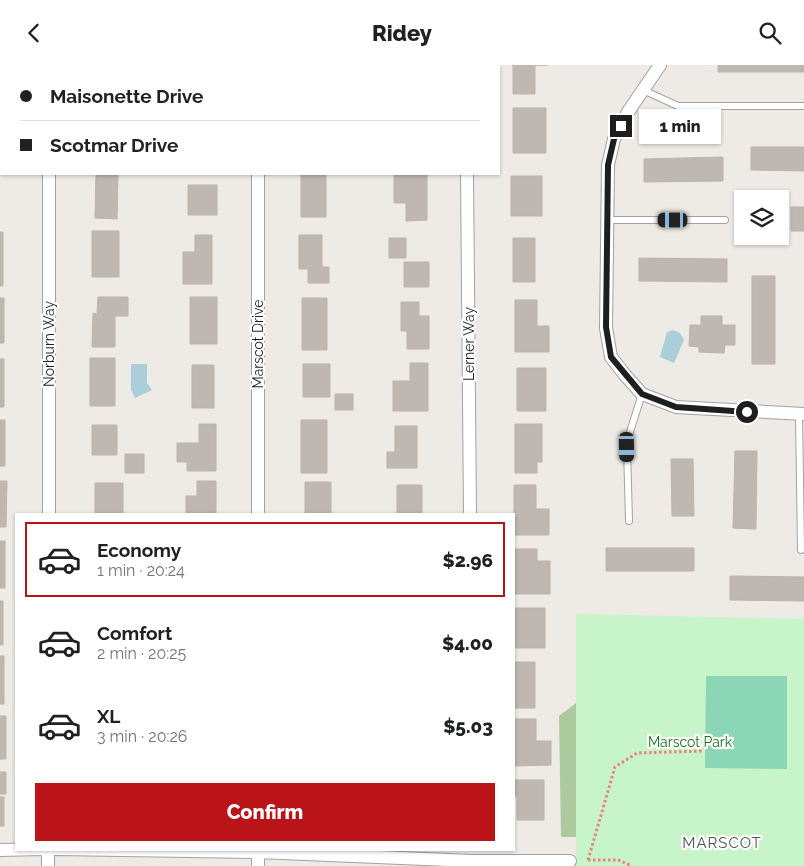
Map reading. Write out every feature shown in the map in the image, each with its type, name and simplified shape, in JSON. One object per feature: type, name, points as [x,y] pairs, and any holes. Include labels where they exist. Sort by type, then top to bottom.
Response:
[{"type":"street","points":[[660,65],[628,113],[614,139],[608,165],[606,327],[611,357],[642,394],[676,407],[801,414]]},
{"type":"street","name":"Norburn Way","points":[[48,513],[49,175]]},
{"type":"street","name":"Marscot Drive","points":[[258,175],[258,513]]},
{"type":"street","name":"Lerner Way","points":[[467,175],[470,513]]},
{"type":"street","points":[[0,850],[15,850]]},
{"type":"street","points":[[48,851],[48,866]]},
{"type":"street","points":[[258,866],[258,851],[570,861]]},
{"type":"lane","points":[[643,90],[678,106],[804,106]]},
{"type":"lane","points":[[608,220],[725,220]]},
{"type":"lane","points":[[628,521],[628,441],[642,394]]},
{"type":"lane","points":[[801,414],[802,550]]},
{"type":"path","points":[[588,859],[615,767],[637,753],[702,751]]},
{"type":"path","points":[[570,861],[588,859],[618,860],[632,866]]},
{"type":"path","points":[[618,860],[618,866]]},
{"type":"green space","name":"Marscot Park","points":[[576,614],[804,619],[804,866],[576,866]]},
{"type":"green space","points":[[669,632],[589,837],[561,837],[559,716]]},
{"type":"green space","points":[[706,676],[787,676],[787,769],[705,768]]},
{"type":"water","points":[[673,330],[680,333],[684,340],[674,363],[660,357],[667,332]]},
{"type":"water","points":[[131,364],[147,364],[147,383],[152,390],[135,398],[131,390]]},
{"type":"building","points":[[513,65],[535,65],[535,94],[513,94]]},
{"type":"building","points":[[718,65],[804,65],[804,72],[718,72]]},
{"type":"building","points":[[513,108],[546,108],[546,153],[513,153]]},
{"type":"building","points":[[751,147],[804,147],[804,171],[751,170]]},
{"type":"building","points":[[723,157],[723,181],[644,182],[644,159]]},
{"type":"building","points":[[96,175],[118,175],[117,219],[95,218]]},
{"type":"building","points":[[301,175],[326,175],[326,217],[301,217]]},
{"type":"building","points":[[394,175],[427,175],[427,220],[406,221],[406,203],[394,203]]},
{"type":"building","points":[[511,176],[542,176],[542,216],[511,216]]},
{"type":"building","points":[[188,185],[217,185],[217,215],[188,215]]},
{"type":"building","points":[[791,207],[804,207],[804,231],[791,231]]},
{"type":"building","points":[[92,231],[119,231],[119,277],[92,277]]},
{"type":"building","points":[[0,232],[3,232],[3,286],[0,286]]},
{"type":"building","points":[[195,235],[212,235],[212,284],[183,284],[183,252],[195,252]]},
{"type":"building","points":[[299,235],[322,235],[322,267],[329,267],[329,283],[308,283],[308,269],[299,269]]},
{"type":"building","points":[[389,238],[406,238],[406,258],[389,258]]},
{"type":"building","points":[[513,238],[535,238],[535,282],[513,282]]},
{"type":"building","points":[[639,258],[727,259],[727,282],[639,281]]},
{"type":"building","points":[[404,262],[429,262],[429,287],[404,287]]},
{"type":"building","points":[[752,276],[775,276],[775,364],[752,364]]},
{"type":"building","points":[[98,297],[128,297],[128,316],[115,316],[115,347],[92,347],[93,313],[97,314]]},
{"type":"building","points":[[190,297],[217,297],[217,344],[190,344]]},
{"type":"building","points":[[0,298],[4,298],[4,343],[0,343]]},
{"type":"building","points":[[302,298],[327,298],[327,350],[302,350]]},
{"type":"building","points":[[515,300],[537,300],[537,326],[549,326],[549,352],[515,352]]},
{"type":"building","points":[[401,302],[419,302],[419,316],[429,316],[429,349],[407,349],[407,331],[401,331]]},
{"type":"building","points":[[701,316],[722,316],[722,325],[735,325],[735,345],[725,345],[724,353],[699,352],[699,347],[689,346],[690,325],[701,325]]},
{"type":"building","points":[[90,358],[115,358],[115,406],[90,406]]},
{"type":"building","points":[[0,359],[4,359],[4,407],[0,407]]},
{"type":"building","points":[[410,363],[428,363],[428,411],[393,411],[393,381],[410,381]]},
{"type":"building","points":[[303,364],[330,364],[330,397],[303,397]]},
{"type":"building","points":[[192,365],[214,365],[214,408],[192,408]]},
{"type":"building","points":[[517,368],[546,368],[546,411],[517,411]]},
{"type":"building","points":[[335,394],[353,394],[353,410],[335,410]]},
{"type":"building","points":[[0,420],[5,420],[5,466],[0,466]]},
{"type":"building","points":[[301,420],[327,420],[327,473],[301,473]]},
{"type":"building","points":[[199,424],[216,424],[216,471],[187,471],[187,462],[177,462],[177,443],[199,443]]},
{"type":"building","points":[[515,424],[542,424],[542,462],[537,462],[537,473],[515,473]]},
{"type":"building","points":[[92,425],[117,425],[117,455],[92,455]]},
{"type":"building","points":[[395,426],[417,426],[417,468],[387,468],[387,452],[395,452]]},
{"type":"building","points":[[735,451],[757,451],[756,529],[733,528]]},
{"type":"building","points":[[125,454],[144,454],[144,473],[125,473]]},
{"type":"building","points":[[671,459],[693,459],[694,516],[672,516]]},
{"type":"building","points":[[0,481],[7,481],[6,527],[0,527]]},
{"type":"building","points":[[197,481],[216,481],[216,513],[186,513],[186,496],[197,496]]},
{"type":"building","points":[[305,482],[331,482],[331,513],[305,513]]},
{"type":"building","points":[[95,483],[123,483],[123,513],[95,513]]},
{"type":"building","points":[[397,485],[422,485],[422,513],[397,513]]},
{"type":"building","points":[[514,485],[536,485],[536,509],[549,509],[549,535],[515,535]]},
{"type":"building","points":[[0,541],[5,541],[5,588],[0,588]]},
{"type":"building","points":[[606,548],[694,548],[694,571],[606,571]]},
{"type":"building","points":[[515,549],[537,549],[537,561],[550,561],[550,594],[515,594]]},
{"type":"building","points":[[730,576],[804,577],[804,601],[730,600]]},
{"type":"building","points":[[0,601],[3,601],[3,645],[0,645]]},
{"type":"building","points":[[515,608],[545,608],[545,648],[515,648]]},
{"type":"building","points":[[0,656],[4,656],[4,704],[0,704]]},
{"type":"building","points":[[515,662],[535,662],[535,708],[515,708]]},
{"type":"building","points":[[0,716],[6,716],[6,759],[0,759]]},
{"type":"building","points":[[515,719],[536,719],[536,741],[551,741],[551,765],[515,766]]},
{"type":"building","points":[[0,772],[6,772],[6,794],[0,794]]},
{"type":"building","points":[[515,780],[544,780],[544,820],[517,820],[517,796],[515,796]]},
{"type":"building","points":[[0,797],[4,797],[4,826],[0,826]]},
{"type":"district","name":"MARSCOT","points":[[722,843]]},
{"type":"route","points":[[621,126],[614,139],[608,165],[606,327],[611,357],[642,394],[676,407],[747,412]]}]
